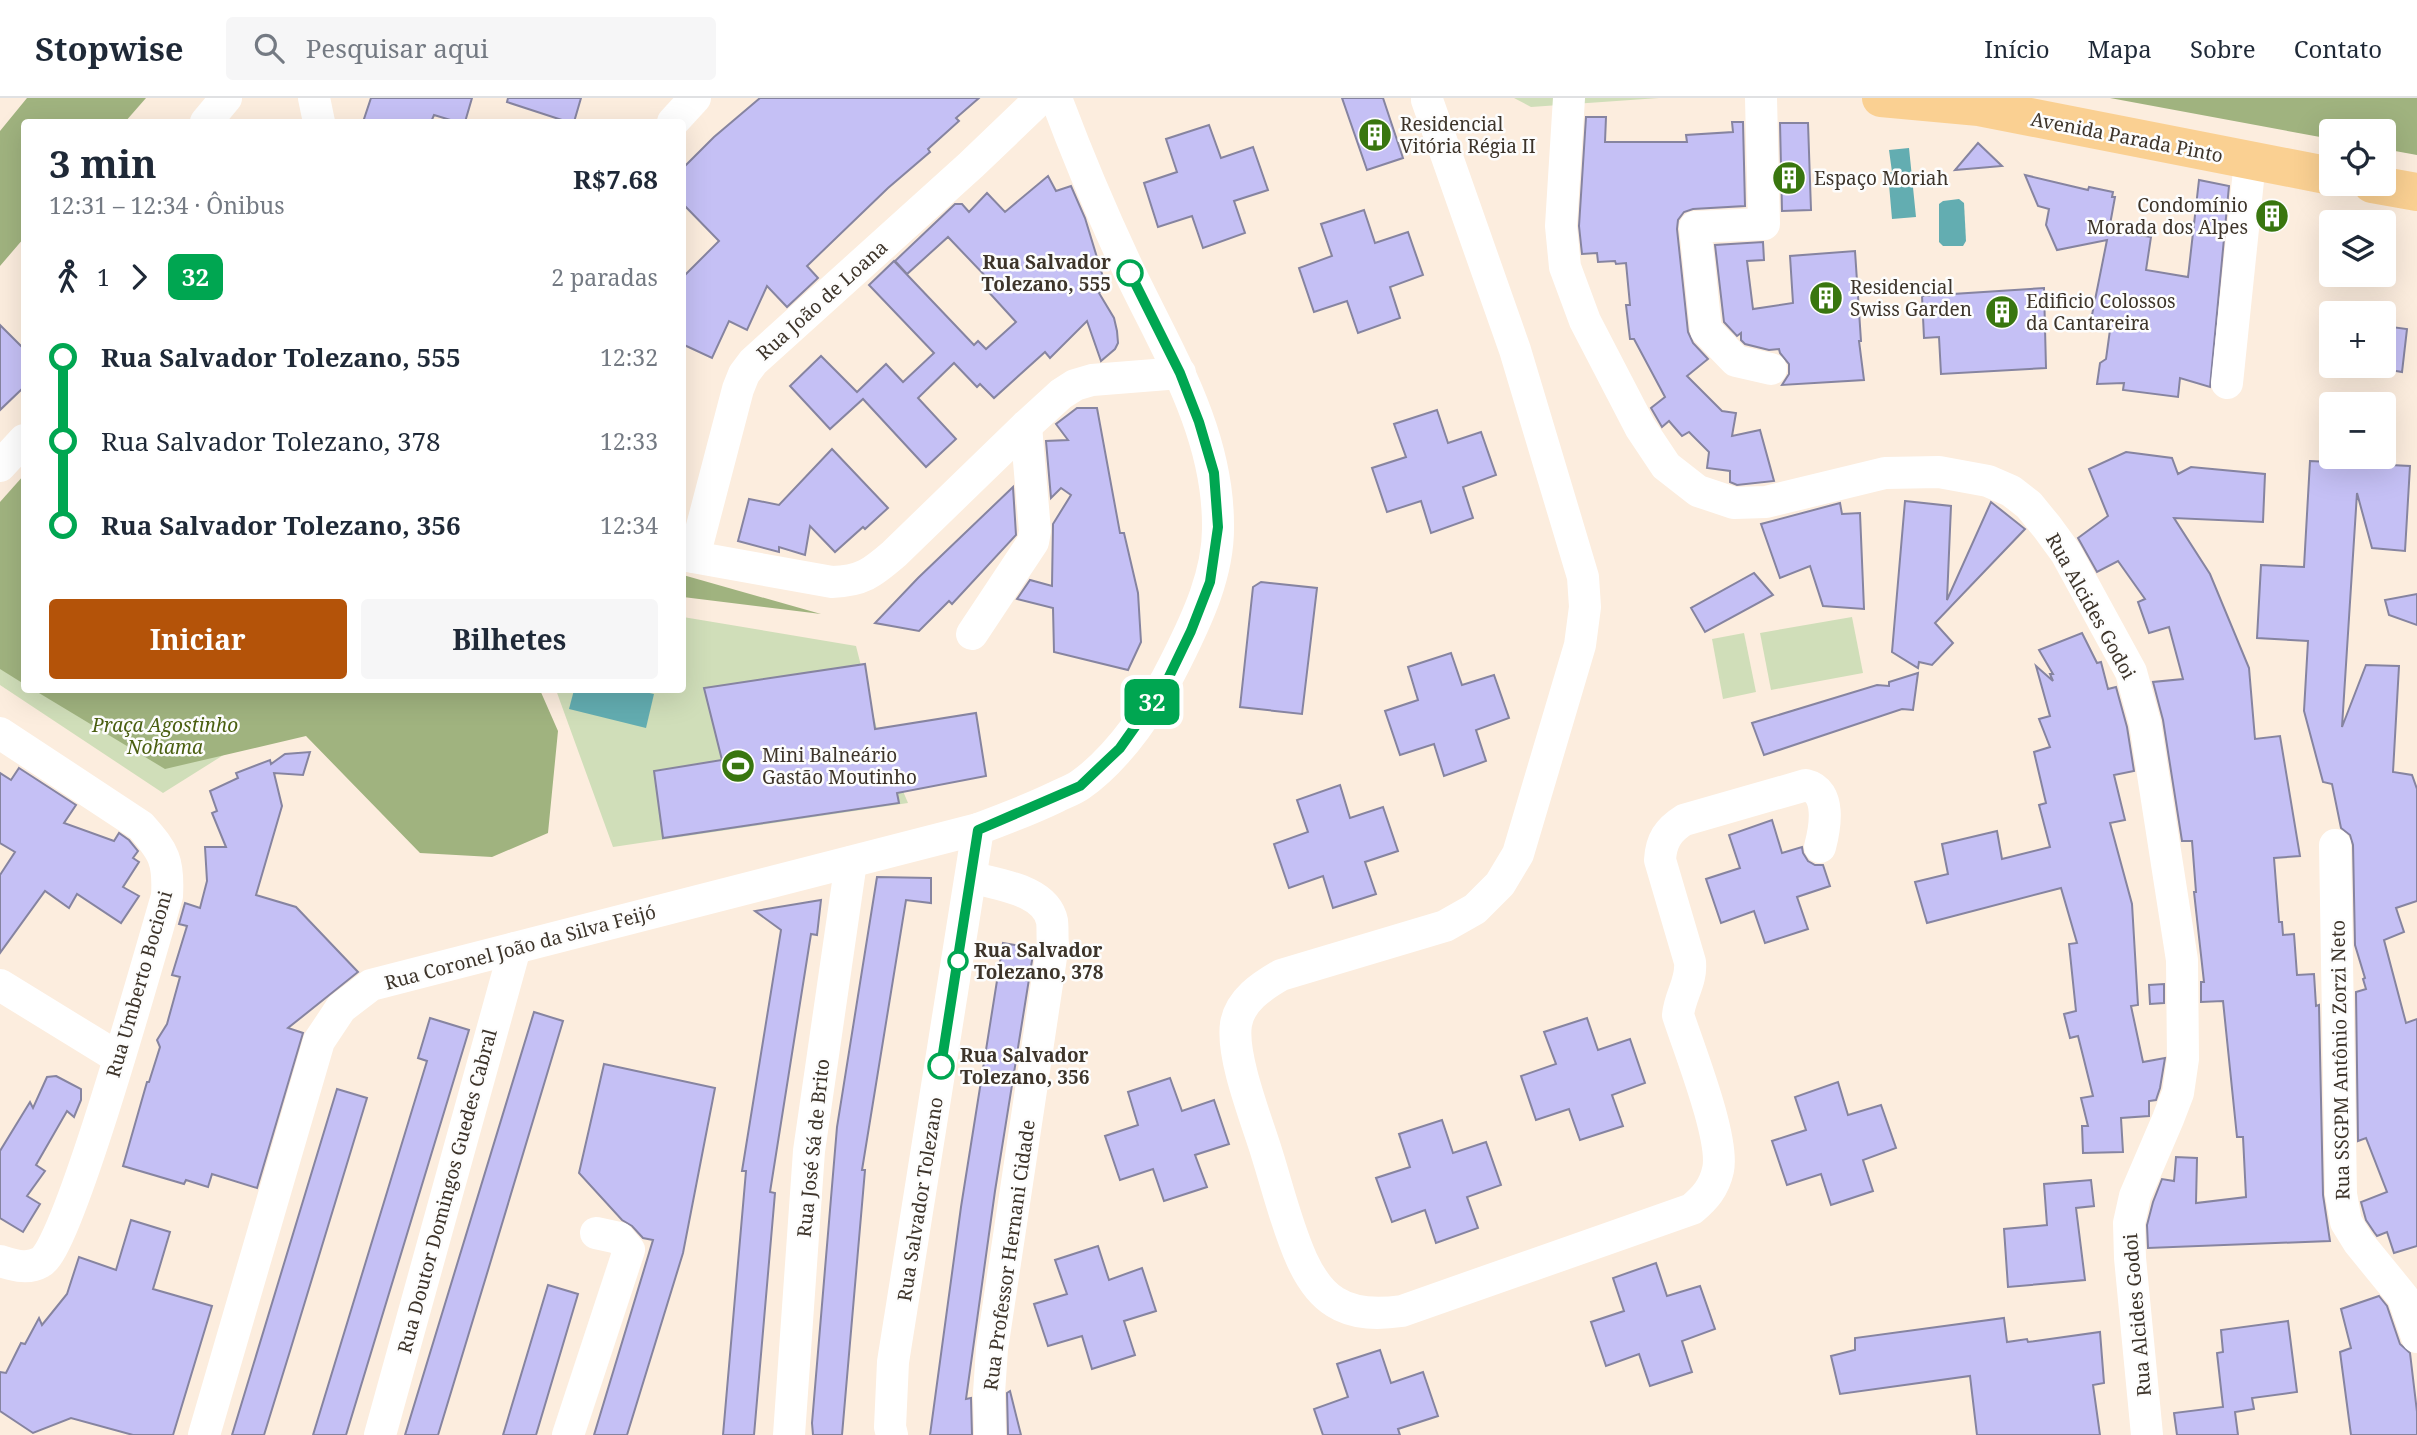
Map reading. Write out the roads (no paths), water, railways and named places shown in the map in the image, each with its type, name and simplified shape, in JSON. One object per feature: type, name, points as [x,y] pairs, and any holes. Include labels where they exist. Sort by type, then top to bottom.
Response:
[{"type":"main road","name":"Avenida Parada Pinto","points":[[1881,98],[1979,107],[2319,174]]},
{"type":"main road","points":[[2396,188],[2417,192]]},
{"type":"street","points":[[208,119],[226,98]]},
{"type":"street","points":[[314,98],[318,119]]},
{"type":"street","points":[[676,119],[695,98]]},
{"type":"street","name":"Rua João de Loana","points":[[688,556],[738,388],[753,362],[1041,98]]},
{"type":"street","points":[[978,830],[1080,786],[1120,748],[1166,683],[1191,631],[1210,582],[1218,527],[1214,473],[1199,422],[1180,373],[1125,262],[1056,98]]},
{"type":"street","name":"Rua Alcides Godoi","points":[[1569,98],[1561,226],[1565,267],[1585,321],[1640,427],[1666,466],[1698,491],[1734,503],[1766,502],[1885,473],[1939,472],[1988,481],[2011,491],[2029,506],[2066,554],[2131,672],[2145,723],[2182,960],[2183,1059],[2178,1093],[2135,1196],[2129,1223],[2147,1435]]},
{"type":"street","points":[[1761,98],[1764,223],[1695,227],[1706,330],[1736,361],[1771,369]]},
{"type":"street","points":[[1427,99],[1515,350],[1583,577],[1585,607],[1580,645],[1522,842],[1500,884],[1475,909],[1445,926],[1281,975],[1257,989],[1243,1007],[1236,1024],[1238,1059],[1302,1261],[1315,1283],[1334,1302],[1358,1311],[1381,1314],[1402,1311],[1692,1209],[1710,1194],[1719,1169],[1718,1140],[1678,1015],[1679,1004],[1689,984],[1690,962],[1660,860],[1665,836],[1685,820],[1806,785],[1819,791],[1822,799],[1825,820],[1820,847]]},
{"type":"street","points":[[2227,383],[2250,160]]},
{"type":"street","points":[[688,556],[832,582],[852,581],[871,573],[894,554],[1026,426],[1075,384],[1092,380],[1180,373]]},
{"type":"street","points":[[972,634],[1033,542],[1035,531],[1026,426]]},
{"type":"street","points":[[0,466],[21,443]]},
{"type":"street","name":"Rua Umberto Bocioni","points":[[0,733],[141,826],[159,846],[168,870],[167,896],[69,1213],[43,1262],[23,1267],[0,1261]]},
{"type":"street","name":"Rua Coronel João da Silva Feijó","points":[[204,1435],[319,1041],[341,1008],[371,985],[978,830]]},
{"type":"street","name":"Rua Salvador Tolezano","points":[[892,1435],[890,1427],[893,1362],[978,830]]},
{"type":"street","name":"Rua SSGPM Antônio Zorzi Neto","points":[[2335,845],[2341,1194],[2346,1222],[2359,1243],[2410,1295],[2417,1336]]},
{"type":"street","name":"Rua José Sá de Brito","points":[[789,1435],[809,1151],[851,862]]},
{"type":"street","name":"Rua Professor Hernani Cidade","points":[[971,877],[1030,895],[1044,905],[1052,920],[1053,944],[992,1349],[990,1435]]},
{"type":"street","name":"Rua Doutor Domingos Guedes Cabral","points":[[380,1435],[515,948]]},
{"type":"street","points":[[0,985],[119,1058]]},
{"type":"street","points":[[568,1435],[629,1250],[619,1238],[596,1233]]},
{"type":"water","points":[[1909,148],[1916,217],[1892,219],[1889,150]]},
{"type":"water","points":[[1959,199],[1964,203],[1966,241],[1963,246],[1943,246],[1939,242],[1939,204]]},
{"type":"water","points":[[573,693],[654,694],[646,728],[569,709]]},
{"type":"place","name":"Residencial Vitória Régia II","points":[[1375,135]]},
{"type":"place","name":"Espaço Moriah","points":[[1789,178]]},
{"type":"place","name":"Condomínio Morada dos Alpes","points":[[2272,216]]},
{"type":"place","name":"Rua Salvador Tolezano, 555","points":[[1130,273]]},
{"type":"place","name":"Residencial Swiss Garden","points":[[1826,298]]},
{"type":"place","name":"Edificio Colossos da Cantareira","points":[[2002,312]]},
{"type":"place","name":"Mini Balneário Gastão Moutinho","points":[[738,766]]},
{"type":"place","name":"Rua Salvador Tolezano, 378","points":[[958,961]]},
{"type":"place","name":"Rua Salvador Tolezano, 356","points":[[941,1066]]},
{"type":"park label","name":"Praça Agostinho Nohama","points":[[165,736]]}]
